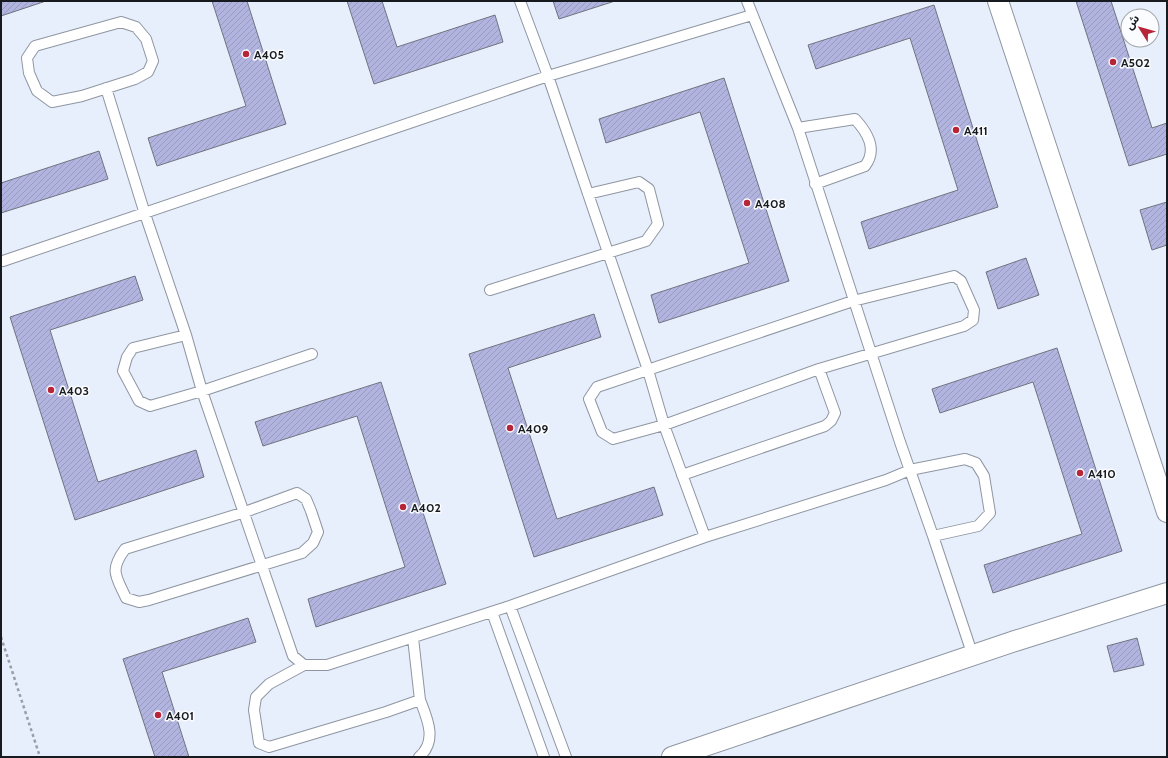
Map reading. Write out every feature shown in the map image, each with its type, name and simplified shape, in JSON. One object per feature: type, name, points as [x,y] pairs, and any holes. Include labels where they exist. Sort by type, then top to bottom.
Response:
[{"type":"street","points":[[998,1],[1167,512]]},
{"type":"street","points":[[672,757],[1015,641],[1167,594]]},
{"type":"lane","points":[[520,1],[548,76],[648,370],[664,425],[705,538]]},
{"type":"lane","points":[[747,1],[798,128],[853,301],[872,353],[900,442],[973,656]]},
{"type":"lane","points":[[3,261],[548,76],[752,15]]},
{"type":"lane","points":[[121,22],[136,27],[146,39],[154,61],[148,72],[135,79],[106,88],[82,96],[52,102],[38,91],[29,73],[27,58],[35,46],[121,22]]},
{"type":"lane","points":[[106,88],[144,214],[186,335],[202,391],[245,512],[293,656],[304,665]]},
{"type":"lane","points":[[798,128],[855,119],[864,129],[871,146],[870,159],[865,166],[815,184]]},
{"type":"lane","points":[[490,290],[646,241],[658,224],[649,189],[639,182],[588,194]]},
{"type":"lane","points":[[954,276],[961,281],[974,310],[973,320],[964,326],[819,369],[664,425],[613,439],[602,432],[589,399],[597,387],[853,301],[954,276]]},
{"type":"lane","points":[[186,335],[133,348],[127,357],[124,371],[139,401],[150,406],[202,391],[312,354]]},
{"type":"lane","points":[[682,475],[825,426],[831,421],[835,413],[819,369]]},
{"type":"lane","points":[[420,700],[386,712],[268,747],[259,743],[254,710],[256,697],[270,684],[304,665],[327,665],[413,638],[705,538],[886,480],[910,470],[965,459],[976,463],[984,476],[990,513],[978,526],[933,536]]},
{"type":"lane","points":[[297,493],[306,499],[318,532],[313,543],[302,552],[149,600],[139,602],[126,598],[115,574],[116,561],[125,549],[245,512],[297,493]]},
{"type":"lane","points":[[510,606],[566,757]]},
{"type":"lane","points":[[492,612],[544,757]]},
{"type":"lane","points":[[413,638],[420,700],[430,726],[429,741],[420,757]]},
{"type":"path","points":[[1,637],[40,757]]},
{"type":"building","points":[[1,1],[46,1],[1,16]]},
{"type":"building","name":"A405","points":[[212,1],[247,1],[286,124],[157,166],[148,138],[246,106]]},
{"type":"building","points":[[347,1],[382,1],[397,47],[495,15],[503,42],[374,84]]},
{"type":"building","points":[[553,1],[615,1],[559,19]]},
{"type":"building","name":"A502","points":[[1076,1],[1111,1],[1120,29],[1120,48],[1126,48],[1152,128],[1167,123],[1167,154],[1129,166]]},
{"type":"building","name":"A411","points":[[934,5],[998,207],[869,249],[861,222],[958,190],[910,38],[816,69],[808,45]]},
{"type":"building","name":"A408","points":[[724,78],[789,281],[659,323],[651,295],[749,263],[700,112],[606,143],[599,119]]},
{"type":"building","points":[[99,151],[108,179],[1,213],[1,183]]},
{"type":"building","points":[[1167,202],[1167,245],[1152,250],[1140,210]]},
{"type":"building","points":[[1026,258],[1039,295],[998,309],[986,272]]},
{"type":"building","name":"A403","points":[[135,276],[143,300],[50,330],[98,482],[196,450],[204,477],[75,520],[10,317]]},
{"type":"building","name":"A409","points":[[594,314],[601,337],[508,368],[557,519],[654,487],[663,515],[534,557],[469,354]]},
{"type":"building","name":"A410","points":[[1057,348],[1122,551],[993,593],[984,565],[1082,534],[1033,382],[940,413],[932,389]]},
{"type":"building","name":"A402","points":[[381,382],[446,584],[316,627],[308,599],[405,567],[357,416],[263,446],[255,422]]},
{"type":"building","name":"A401","points":[[248,618],[256,642],[162,672],[189,757],[155,757],[123,659]]},
{"type":"building","points":[[1137,638],[1144,665],[1114,672],[1107,646]]},
{"type":"place","name":"A405","points":[[246,54]]},
{"type":"place","name":"A502","points":[[1113,62]]},
{"type":"place","name":"A411","points":[[956,130]]},
{"type":"place","name":"A408","points":[[747,203]]},
{"type":"place","name":"A403","points":[[51,390]]},
{"type":"place","name":"A409","points":[[510,428]]},
{"type":"place","name":"A410","points":[[1080,473]]},
{"type":"place","name":"A402","points":[[403,507]]},
{"type":"place","name":"A401","points":[[158,715]]}]
